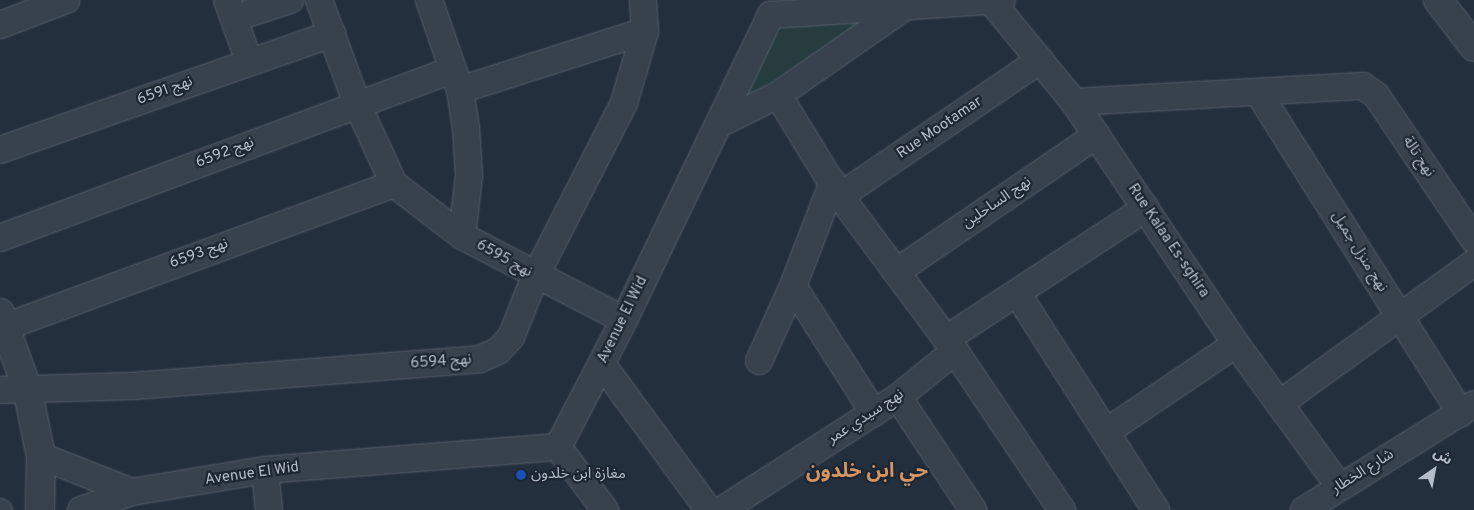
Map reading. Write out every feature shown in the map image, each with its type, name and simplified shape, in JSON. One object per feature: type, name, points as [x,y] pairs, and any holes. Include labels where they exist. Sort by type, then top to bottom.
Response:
[{"type":"street","points":[[0,25],[66,0]]},
{"type":"street","points":[[249,61],[231,9],[290,0]]},
{"type":"street","points":[[319,0],[358,104],[394,184]]},
{"type":"street","points":[[428,0],[456,80],[469,176],[462,236]]},
{"type":"street","name":"نهج 6594","points":[[0,390],[134,386],[480,359],[498,351],[511,337],[535,277],[624,102],[645,31],[643,0]]},
{"type":"street","points":[[1438,0],[1474,47]]},
{"type":"street","name":"Avenue El Wid","points":[[81,510],[132,492],[265,470],[558,447],[624,320],[719,124],[769,8],[997,1]]},
{"type":"street","name":"Rue Kalaa Es-sghira","points":[[997,1],[1040,60],[1074,102],[1236,344],[1339,486]]},
{"type":"street","points":[[719,124],[778,95],[911,4]]},
{"type":"street","name":"نهج 6592","points":[[0,238],[358,104],[645,31]]},
{"type":"street","name":"نهج 6591","points":[[0,150],[249,61],[332,34]]},
{"type":"street","name":"Rue Mootamar","points":[[837,189],[1040,60]]},
{"type":"street","name":"نهج تالة","points":[[1258,92],[1354,84],[1363,86],[1376,95],[1474,240]]},
{"type":"street","points":[[1074,102],[1258,92]]},
{"type":"street","name":"نهج منزل جميل","points":[[1258,92],[1401,318],[1468,408]]},
{"type":"street","points":[[778,95],[837,189],[951,345],[1062,510]]},
{"type":"street","name":"نهج الساحلين","points":[[896,272],[1097,135]]},
{"type":"street","name":"نهج 6595","points":[[394,184],[462,236],[535,277],[624,320]]},
{"type":"street","name":"نهج 6593","points":[[3,320],[394,184]]},
{"type":"street","points":[[759,361],[837,189]]},
{"type":"street","name":"نهج سيدي عمر","points":[[722,510],[898,397],[951,345],[1017,293],[1146,208]]},
{"type":"street","points":[[1279,404],[1401,318],[1474,263]]},
{"type":"street","points":[[793,286],[874,412]]},
{"type":"street","points":[[1017,293],[1156,510]]},
{"type":"street","points":[[3,320],[27,388],[41,456],[40,510]]},
{"type":"street","points":[[1106,432],[1236,344]]},
{"type":"street","points":[[602,364],[709,510]]},
{"type":"street","points":[[898,397],[973,510]]},
{"type":"street","name":"شارع الخطار","points":[[1304,510],[1339,486],[1468,408]]},
{"type":"street","points":[[558,447],[605,510]]},
{"type":"street","points":[[41,456],[132,492]]},
{"type":"street","points":[[265,470],[269,510]]},
{"type":"green space","points":[[879,14],[738,103],[772,41],[784,26]]},
{"type":"place","name":"مغازة ابن خلدون","points":[[521,475]]},
{"type":"district","name":"حي ابن خلدون","points":[[867,472]]}]
